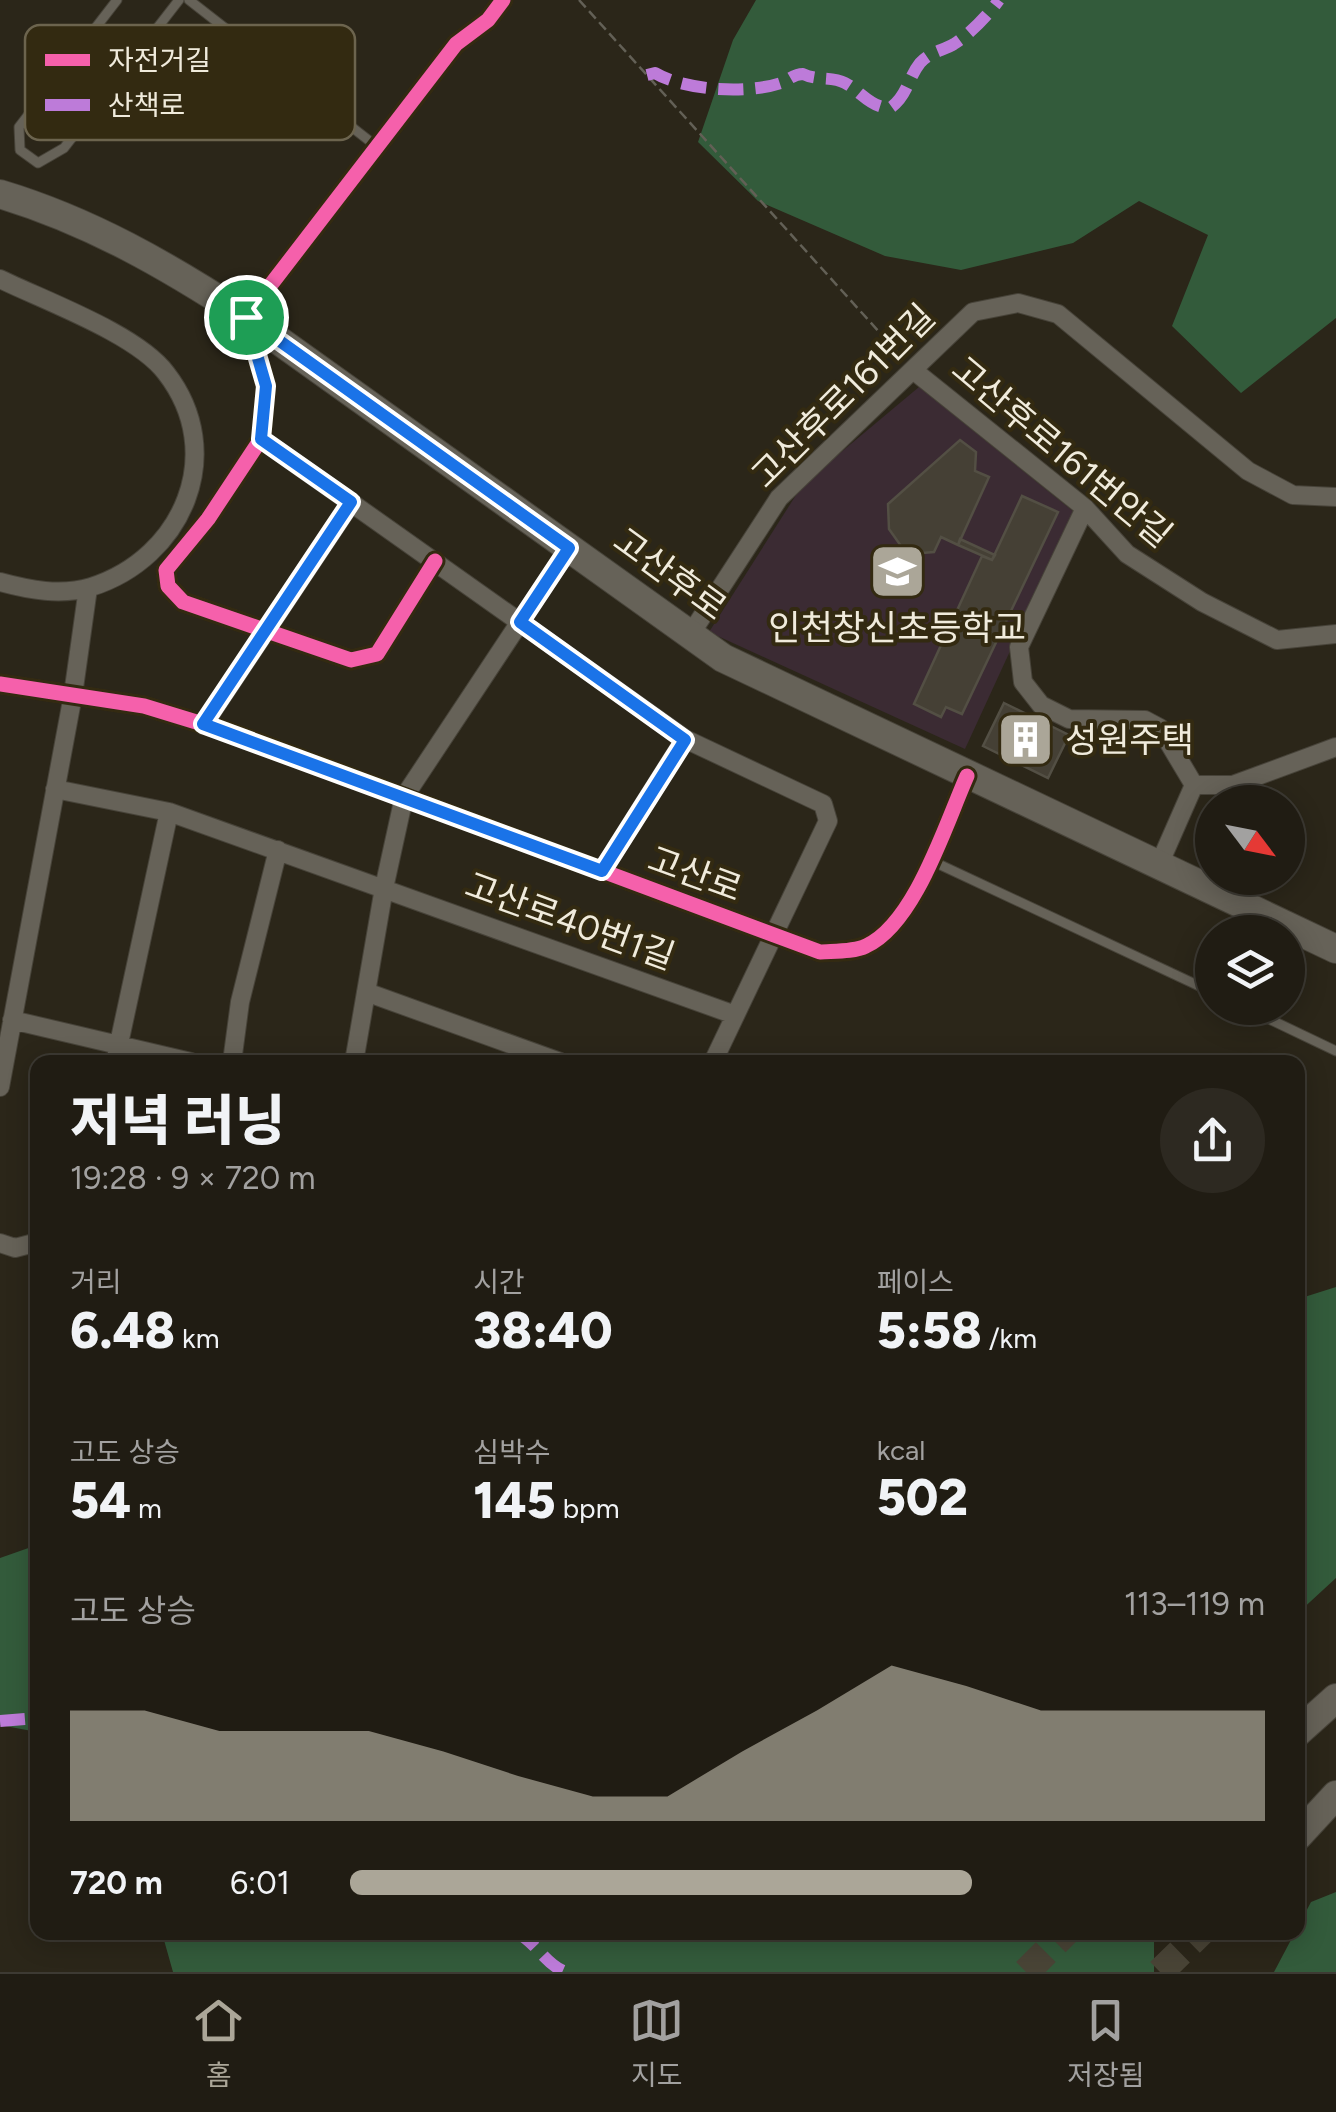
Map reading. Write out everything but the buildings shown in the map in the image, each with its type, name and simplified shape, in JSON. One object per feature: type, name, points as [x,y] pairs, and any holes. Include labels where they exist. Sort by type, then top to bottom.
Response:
[{"type":"main road","name":"고산후로","points":[[0,194],[94,227],[172,269],[246,317],[723,658],[1336,949]]},
{"type":"main road","points":[[1305,1726],[1336,1698]]},
{"type":"main road","points":[[1305,1828],[1336,1795]]},
{"type":"street","points":[[435,562],[377,654],[351,660],[182,602],[168,586],[166,570],[208,519],[261,439],[266,386],[246,317],[456,44],[488,20],[504,0]]},
{"type":"street","points":[[0,279],[135,344],[165,370],[184,402],[193,434],[196,476],[181,517],[150,553],[119,575],[88,588],[36,592],[0,582]]},
{"type":"street","name":"고산후로161번길","points":[[690,634],[780,498],[974,312],[1018,303],[1058,314],[1248,471],[1292,495],[1336,498]]},
{"type":"street","name":"고산후로161번안길","points":[[913,370],[1085,508],[1127,554],[1202,602],[1278,640],[1336,634]]},
{"type":"street","points":[[261,439],[685,740],[822,804],[828,821],[716,1055]]},
{"type":"street","points":[[203,724],[351,502]]},
{"type":"street","points":[[1085,508],[1019,647],[1023,682],[1041,706],[1069,719],[1145,720],[1160,728],[1194,785]]},
{"type":"street","points":[[355,1055],[404,798],[569,548]]},
{"type":"street","points":[[0,1087],[73,696],[88,588]]},
{"type":"street","name":"고산로","points":[[0,684],[144,706],[203,724],[820,952],[864,947],[894,926],[930,860],[968,776]]},
{"type":"street","points":[[602,871],[685,740]]},
{"type":"street","points":[[1194,785],[1233,785],[1336,748]]},
{"type":"street","points":[[1158,867],[1194,785]]},
{"type":"street","name":"고산로40번1길","points":[[56,789],[168,812],[735,1015]]},
{"type":"street","points":[[12,1020],[117,1054],[168,812]]},
{"type":"street","points":[[233,1055],[240,1002],[278,850]]},
{"type":"street","points":[[366,992],[541,1055]]},
{"type":"street","points":[[0,1243],[15,1248],[30,1244]]},
{"type":"lane","points":[[98,25],[117,0]]},
{"type":"lane","points":[[160,25],[180,0]]},
{"type":"lane","points":[[189,0],[221,25]]},
{"type":"lane","points":[[25,118],[18,127],[20,150],[38,163],[70,140]]},
{"type":"lane","points":[[355,130],[376,146]]},
{"type":"lane","points":[[930,860],[1195,984]]},
{"type":"lane","points":[[1282,1025],[1336,1051]]},
{"type":"path","points":[[579,0],[913,370]]},
{"type":"shaded area","name":"인천창신초등학교","points":[[919,387],[1074,512],[965,749],[709,632],[803,484]]},
{"type":"green space","points":[[756,0],[1336,0],[1336,318],[1241,393],[1172,326],[1208,235],[1139,201],[1073,243],[961,270],[885,256],[758,201],[698,142],[733,40]]},
{"type":"green space","points":[[1336,1287],[1336,1578],[1305,1607],[1305,1297]]},
{"type":"green space","points":[[30,1548],[30,1731],[0,1725],[0,1558]]},
{"type":"green space","points":[[1336,1892],[1336,1972],[1274,1972],[1291,1940],[1305,1940],[1305,1913],[1311,1902]]},
{"type":"green space","points":[[164,1940],[1154,1940],[1154,1972],[173,1972]]},
{"type":"tunnel","points":[[1026,1972],[1058,1940]]},
{"type":"tunnel","points":[[1160,1972],[1193,1940]]},
{"type":"marked path","points":[[647,75],[655,73],[700,87],[735,89],[768,86],[803,74],[840,81],[871,102],[890,108],[920,63],[966,35],[999,0]]},
{"type":"marked path","points":[[0,1721],[30,1719]]},
{"type":"marked path","points":[[527,1940],[566,1972]]},
{"type":"cycle path","points":[[435,561],[377,654],[351,660],[183,602],[168,586],[166,570],[208,519],[261,439],[266,386],[246,317],[456,44],[488,20],[503,0]]},
{"type":"cycle path","points":[[0,684],[144,706],[229,732],[820,952],[866,946],[899,917],[927,870],[967,776]]},
{"type":"place","name":"인천창신초등학교","points":[[897,572]]},
{"type":"place","name":"성원주택","points":[[1026,740]]},
{"type":"route","points":[[246,317],[569,548],[520,622],[685,740],[602,871],[203,724],[351,502],[261,439],[266,386],[246,317]]}]
